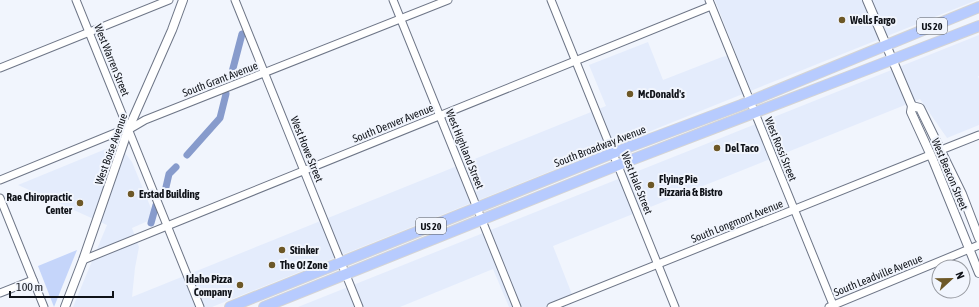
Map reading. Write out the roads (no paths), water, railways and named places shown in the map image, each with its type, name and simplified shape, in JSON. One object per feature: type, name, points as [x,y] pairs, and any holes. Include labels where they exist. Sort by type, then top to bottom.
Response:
[{"type":"main road","name":"South Broadway Avenue","points":[[230,307],[613,153],[750,101],[979,7]]},
{"type":"main road","name":"US 20","points":[[264,307],[618,165],[979,26]]},
{"type":"street","name":"West Warren Street","points":[[76,0],[200,307]]},
{"type":"street","points":[[0,68],[169,0]]},
{"type":"street","name":"West Boise Avenue","points":[[65,307],[128,130],[172,30],[183,0]]},
{"type":"street","name":"West Howe Street","points":[[235,0],[359,307]]},
{"type":"street","name":"West Highland Street","points":[[393,0],[517,307]]},
{"type":"street","name":"South Grant Avenue","points":[[0,180],[120,131],[128,130],[145,120],[448,0]]},
{"type":"street","name":"West Hale Street","points":[[551,0],[675,307]]},
{"type":"street","name":"West Beacon Street","points":[[867,0],[912,106],[911,112],[979,273]]},
{"type":"street","name":"South Denver Avenue","points":[[83,260],[576,61],[710,3]]},
{"type":"street","name":"West Rossi Street","points":[[710,3],[832,306]]},
{"type":"street","name":"West Beacon Street","points":[[912,106],[920,108],[962,194],[979,238]]},
{"type":"street","points":[[941,150],[979,135]]},
{"type":"street","name":"South Longmont Avenue","points":[[551,307],[930,155]]},
{"type":"street","points":[[0,198],[44,307]]},
{"type":"street","name":"South Leadville Avenue","points":[[832,306],[979,246]]},
{"type":"street","points":[[0,293],[33,280]]},
{"type":"waterway","points":[[231,76],[242,34]]},
{"type":"waterway","points":[[187,155],[220,118],[226,94]]},
{"type":"waterway","points":[[166,187],[169,174],[176,167]]},
{"type":"waterway","points":[[151,223],[156,205]]},
{"type":"place","name":"Wells Fargo","points":[[842,20]]},
{"type":"place","name":"McDonald's","points":[[630,94]]},
{"type":"place","name":"Del Taco","points":[[717,148]]},
{"type":"place","name":"Flying Pie Pizzaria & Bistro","points":[[651,185]]},
{"type":"place","name":"Erstad Building","points":[[131,194]]},
{"type":"place","name":"Rae Chiropractic Center","points":[[80,203]]},
{"type":"place","name":"Stinker","points":[[282,250]]},
{"type":"place","name":"The O! Zone","points":[[272,265]]},
{"type":"place","name":"Idaho Pizza Company","points":[[240,285]]}]
